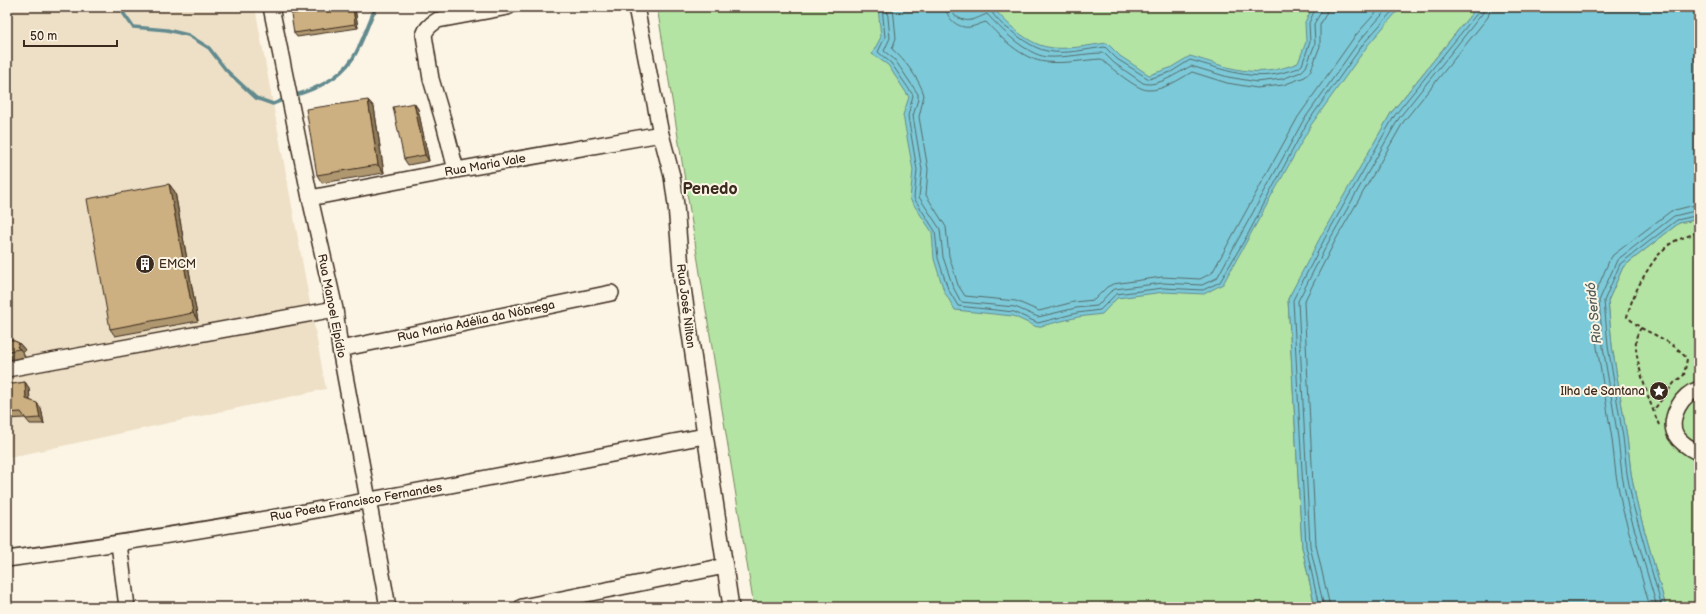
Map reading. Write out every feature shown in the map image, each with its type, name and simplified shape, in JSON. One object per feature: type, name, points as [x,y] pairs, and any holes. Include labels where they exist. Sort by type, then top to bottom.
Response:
[{"type":"street","name":"Rua Manoel Elpídio","points":[[271,7],[310,198],[335,309],[340,349],[388,607]]},
{"type":"street","points":[[456,170],[431,79],[424,35],[429,26],[438,20],[508,7]]},
{"type":"street","name":"Rua José Nilton","points":[[636,7],[661,134],[672,176],[676,205],[682,281],[704,436],[731,607]]},
{"type":"street","name":"Rua Maria Vale","points":[[310,198],[456,170],[661,134]]},
{"type":"street","name":"Rua Maria Adélia da Nóbrega","points":[[340,349],[611,293]]},
{"type":"street","points":[[7,369],[335,309]]},
{"type":"street","points":[[1699,389],[1693,391],[1681,402],[1673,417],[1673,425],[1675,434],[1681,442],[1699,453]]},
{"type":"street","name":"Rua Poeta Francisco Fernandes","points":[[7,559],[119,544],[369,501],[704,436]]},
{"type":"street","points":[[119,544],[126,607]]},
{"type":"street","points":[[522,607],[725,566]]},
{"type":"path","points":[[1653,411],[1674,383],[1684,375],[1687,359],[1682,352],[1640,328],[1627,317],[1629,307],[1639,285],[1654,261],[1672,243],[1699,232]]},
{"type":"path","points":[[1640,328],[1636,339],[1638,353],[1653,411],[1662,432]]},
{"type":"shaded area","points":[[7,7],[255,7],[326,389],[7,458]]},
{"type":"green space","points":[[657,7],[1477,7],[1391,113],[1288,299],[1302,547],[1315,607],[754,607]]},
{"type":"green space","name":"Ilha de Santana","points":[[1699,219],[1699,607],[1666,607],[1637,504],[1631,473],[1627,437],[1612,346],[1608,301],[1623,267],[1679,223]]},
{"type":"water","points":[[878,7],[958,7],[967,12],[983,7],[992,7],[1017,32],[1039,45],[1061,48],[1107,43],[1120,56],[1149,75],[1170,68],[1190,56],[1218,65],[1243,70],[1269,71],[1283,68],[1298,63],[1306,42],[1305,22],[1313,7],[1401,7],[1368,45],[1311,125],[1223,284],[1204,294],[1164,292],[1117,298],[1102,314],[1078,317],[1037,327],[1013,316],[955,310],[944,291],[934,259],[932,232],[910,199],[913,170],[903,115],[909,97],[888,65],[872,54],[881,37]]},
{"type":"water","name":"Rio Seridó","points":[[1477,7],[1699,7],[1699,219],[1679,223],[1623,267],[1608,301],[1612,346],[1627,437],[1631,473],[1637,504],[1666,607],[1315,607],[1302,547],[1288,299],[1322,234],[1391,113]]},
{"type":"building","points":[[333,7],[353,7],[355,24],[294,33],[291,14]]},
{"type":"building","points":[[368,100],[378,165],[317,175],[306,109]]},
{"type":"building","points":[[414,103],[425,155],[404,159],[393,107]]},
{"type":"building","name":"EMCM","points":[[169,184],[193,313],[110,329],[87,199]]},
{"type":"building","points":[[7,338],[19,343],[17,347],[20,349],[7,351]]},
{"type":"building","points":[[25,382],[26,399],[37,403],[40,418],[26,419],[21,412],[7,413],[7,385]]},
{"type":"waterway","points":[[119,7],[133,27],[167,30],[188,35],[209,48],[226,70],[256,98],[273,104],[285,99]]},
{"type":"waterway","points":[[293,96],[310,90],[341,72],[353,58],[376,7]]},
{"type":"place","name":"EMCM","points":[[145,264]]},
{"type":"place","name":"Ilha de Santana","points":[[1659,391]]},
{"type":"district","name":"Penedo","points":[[710,188]]}]
